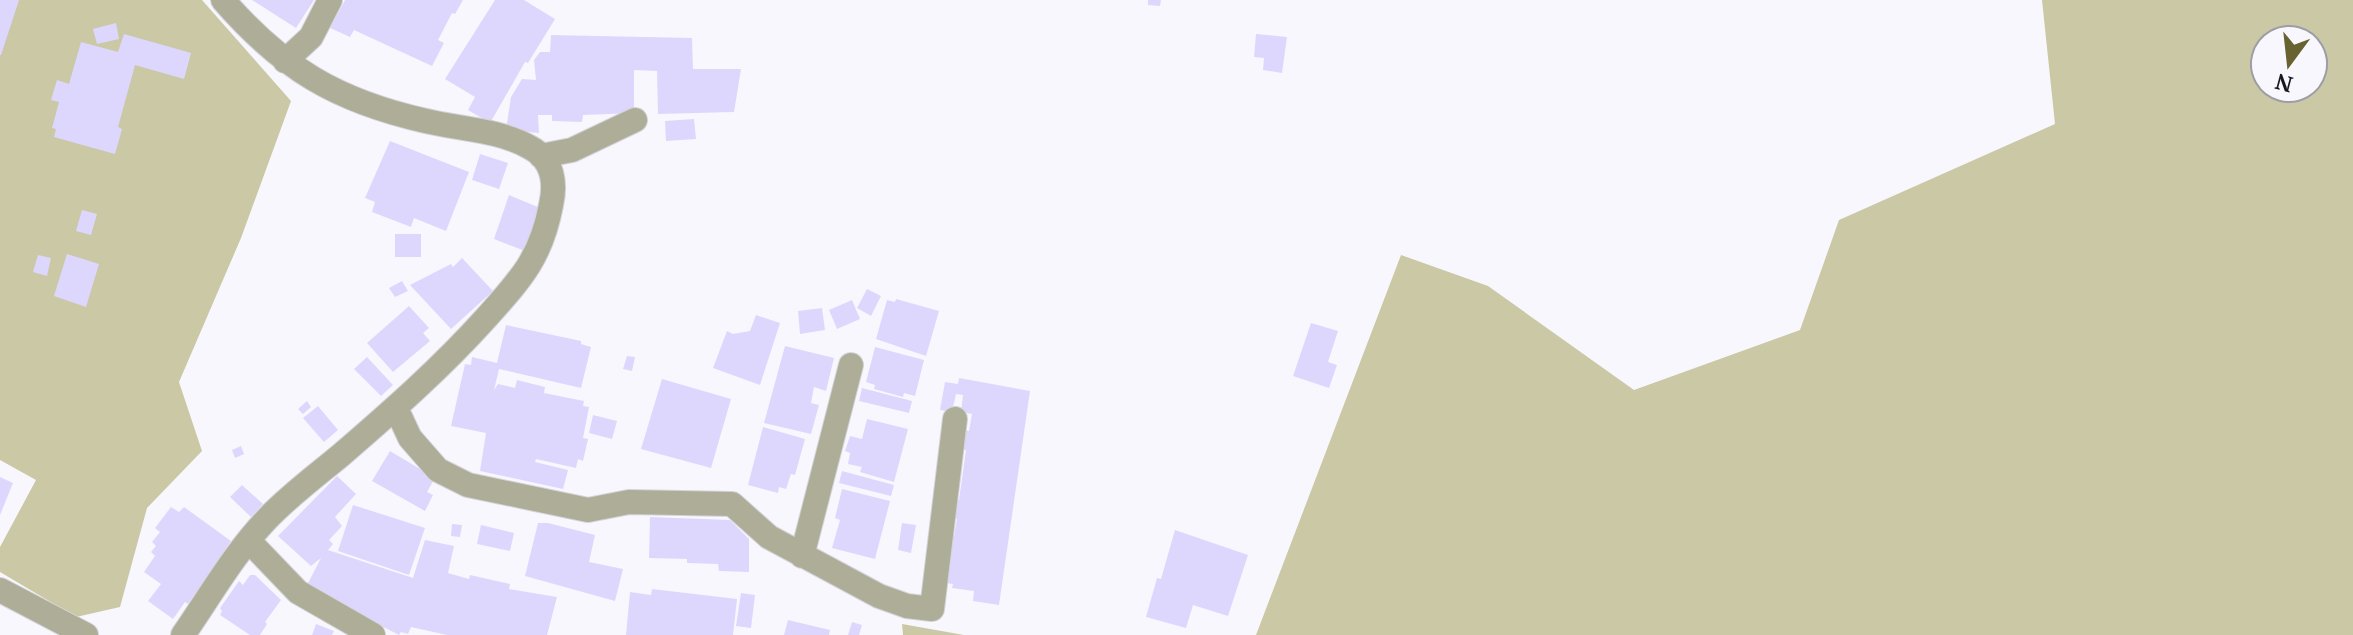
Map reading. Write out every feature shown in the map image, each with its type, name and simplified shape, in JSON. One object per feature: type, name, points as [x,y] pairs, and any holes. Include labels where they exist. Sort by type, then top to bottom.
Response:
[{"type":"street","points":[[183,635],[268,517],[453,355],[527,271],[547,229],[554,190],[550,164],[532,148],[498,136],[363,104],[323,87],[285,61],[223,0]]},
{"type":"street","points":[[285,61],[311,37],[330,0]]},
{"type":"street","points":[[541,156],[572,150],[635,120]]},
{"type":"street","points":[[802,556],[851,365]]},
{"type":"street","points":[[396,408],[410,438],[438,470],[468,485],[588,510],[629,502],[732,504],[769,537],[802,556],[879,596],[907,606],[932,609],[955,419]]},
{"type":"street","points":[[249,541],[298,592],[373,635]]},
{"type":"street","points":[[0,590],[86,635]]},
{"type":"shaded area","points":[[0,0],[202,0],[291,101],[241,238],[179,382],[202,451],[147,508],[120,607],[76,617],[0,572],[0,547],[36,480],[0,460]]},
{"type":"shaded area","points":[[2042,0],[2353,0],[2353,635],[1256,635],[1401,255],[1488,286],[1634,390],[1800,330],[1839,220],[2055,124]]},
{"type":"shaded area","points":[[902,624],[964,635],[903,635]]},
{"type":"building","points":[[0,0],[19,0],[1,55],[0,55]]},
{"type":"building","points":[[252,0],[314,0],[296,28]]},
{"type":"building","points":[[345,0],[463,0],[455,14],[452,13],[438,40],[444,43],[432,66],[354,30],[350,37],[330,28]]},
{"type":"building","points":[[495,0],[524,0],[555,19],[528,63],[525,62],[490,123],[468,110],[475,97],[445,79]]},
{"type":"building","points":[[1148,0],[1161,0],[1160,6],[1148,5]]},
{"type":"building","points":[[116,23],[119,39],[97,44],[93,29]]},
{"type":"building","points":[[124,34],[191,53],[184,79],[135,65],[118,127],[122,129],[115,154],[54,137],[56,129],[52,128],[59,102],[51,100],[57,80],[69,84],[81,42],[118,52]]},
{"type":"building","points":[[1256,34],[1287,37],[1282,73],[1263,70],[1264,58],[1254,57]]},
{"type":"building","points":[[551,35],[692,38],[693,69],[741,69],[734,112],[658,114],[657,71],[634,70],[634,113],[583,115],[582,122],[552,121],[552,115],[538,115],[539,133],[506,130],[511,97],[522,79],[536,80],[534,60],[540,52],[550,52]]},
{"type":"building","points":[[694,119],[696,139],[666,141],[665,121]]},
{"type":"building","points":[[390,141],[469,172],[446,231],[414,218],[411,227],[372,212],[375,202],[365,198]]},
{"type":"building","points":[[480,154],[508,163],[499,189],[472,180]]},
{"type":"building","points":[[509,195],[540,208],[525,251],[494,239]]},
{"type":"building","points":[[82,210],[97,214],[91,235],[76,231]]},
{"type":"building","points":[[395,234],[421,234],[421,257],[395,257]]},
{"type":"building","points":[[67,254],[99,264],[86,307],[54,296]]},
{"type":"building","points":[[38,255],[51,258],[47,276],[33,272]]},
{"type":"building","points":[[462,258],[493,291],[451,329],[410,285],[451,264],[453,267]]},
{"type":"building","points":[[402,281],[408,291],[395,297],[389,288]]},
{"type":"building","points":[[867,289],[881,296],[871,316],[857,308]]},
{"type":"building","points":[[896,299],[939,311],[926,356],[876,339],[887,300],[895,302]]},
{"type":"building","points":[[852,300],[860,319],[837,329],[829,310]]},
{"type":"building","points":[[409,306],[429,328],[423,333],[430,341],[393,372],[367,343]]},
{"type":"building","points":[[822,308],[825,330],[800,334],[798,311]]},
{"type":"building","points":[[756,315],[780,323],[760,385],[713,368],[727,331],[733,334],[750,331]]},
{"type":"building","points":[[1311,323],[1338,331],[1328,362],[1337,365],[1329,388],[1293,376]]},
{"type":"building","points":[[506,325],[581,341],[581,344],[591,347],[581,388],[499,369],[494,390],[498,384],[515,388],[517,380],[545,387],[544,393],[584,401],[583,406],[589,407],[583,438],[588,439],[583,461],[578,459],[576,468],[536,459],[535,462],[568,470],[563,489],[480,471],[486,433],[451,426],[465,364],[471,365],[472,357],[497,363]]},
{"type":"building","points":[[785,346],[834,358],[826,391],[814,387],[811,403],[819,405],[811,434],[764,423]]},
{"type":"building","points":[[875,347],[924,360],[915,396],[904,393],[903,397],[874,389],[875,385],[866,382]]},
{"type":"building","points":[[627,356],[635,357],[632,371],[623,369]]},
{"type":"building","points":[[367,357],[393,385],[381,396],[354,369]]},
{"type":"building","points":[[959,378],[1030,391],[999,605],[973,601],[974,591],[952,588],[953,584],[946,583],[951,551],[945,551],[947,536],[954,536],[957,519],[950,518],[952,499],[959,500],[966,450],[959,449],[962,430],[969,431],[972,414],[961,412],[963,395],[956,394],[952,412],[940,410],[945,382],[958,384]]},
{"type":"building","points":[[662,379],[731,399],[711,468],[641,449]]},
{"type":"building","points":[[862,388],[912,401],[909,413],[859,401]]},
{"type":"building","points":[[307,401],[311,407],[303,414],[298,409]]},
{"type":"building","points":[[318,406],[338,430],[324,442],[303,418]]},
{"type":"building","points":[[593,415],[617,421],[612,439],[589,433]]},
{"type":"building","points":[[867,419],[908,429],[894,482],[860,472],[862,467],[848,464],[850,453],[845,451],[850,436],[862,439]]},
{"type":"building","points":[[763,427],[805,439],[795,475],[791,474],[786,489],[779,487],[778,493],[748,485]]},
{"type":"building","points":[[241,446],[244,454],[235,458],[232,450]]},
{"type":"building","points":[[390,451],[435,478],[427,492],[433,495],[425,511],[372,481]]},
{"type":"building","points":[[842,471],[894,485],[891,496],[839,483]]},
{"type":"building","points":[[337,476],[356,494],[335,517],[342,526],[329,540],[333,544],[328,550],[413,578],[425,540],[454,546],[448,573],[469,579],[470,575],[510,584],[509,589],[557,597],[547,635],[447,635],[411,627],[408,634],[401,632],[399,635],[306,587],[321,558],[311,566],[278,536]]},
{"type":"building","points":[[0,477],[13,483],[0,515]]},
{"type":"building","points":[[242,485],[263,504],[251,517],[230,497]]},
{"type":"building","points":[[842,489],[890,501],[875,559],[832,548],[840,520],[835,518]]},
{"type":"building","points":[[353,505],[425,528],[409,575],[338,551]]},
{"type":"building","points":[[171,507],[179,512],[184,507],[231,541],[188,604],[185,602],[173,619],[148,601],[161,584],[144,572],[155,556],[151,552],[156,546],[152,542],[160,532],[155,528]]},
{"type":"building","points":[[650,517],[730,520],[749,539],[749,572],[719,571],[718,564],[687,563],[687,559],[649,558]]},
{"type":"building","points":[[538,523],[595,535],[589,562],[623,569],[615,601],[525,576]]},
{"type":"building","points":[[902,523],[916,525],[911,553],[898,550]]},
{"type":"building","points":[[452,524],[462,525],[460,537],[451,536]]},
{"type":"building","points":[[481,525],[514,533],[510,551],[477,544]]},
{"type":"building","points":[[1175,530],[1248,555],[1228,616],[1193,605],[1186,628],[1146,617]]},
{"type":"building","points":[[250,575],[255,575],[281,600],[265,622],[267,624],[260,635],[250,635],[220,615],[220,608],[239,581],[243,585]]},
{"type":"building","points":[[652,589],[737,599],[733,635],[626,635],[630,592],[651,595]]},
{"type":"building","points":[[741,593],[755,595],[751,628],[736,626]]},
{"type":"building","points":[[788,620],[830,630],[829,635],[784,635]]},
{"type":"building","points":[[852,622],[862,625],[859,635],[848,635]]},
{"type":"building","points":[[316,624],[334,631],[332,635],[312,635]]}]
